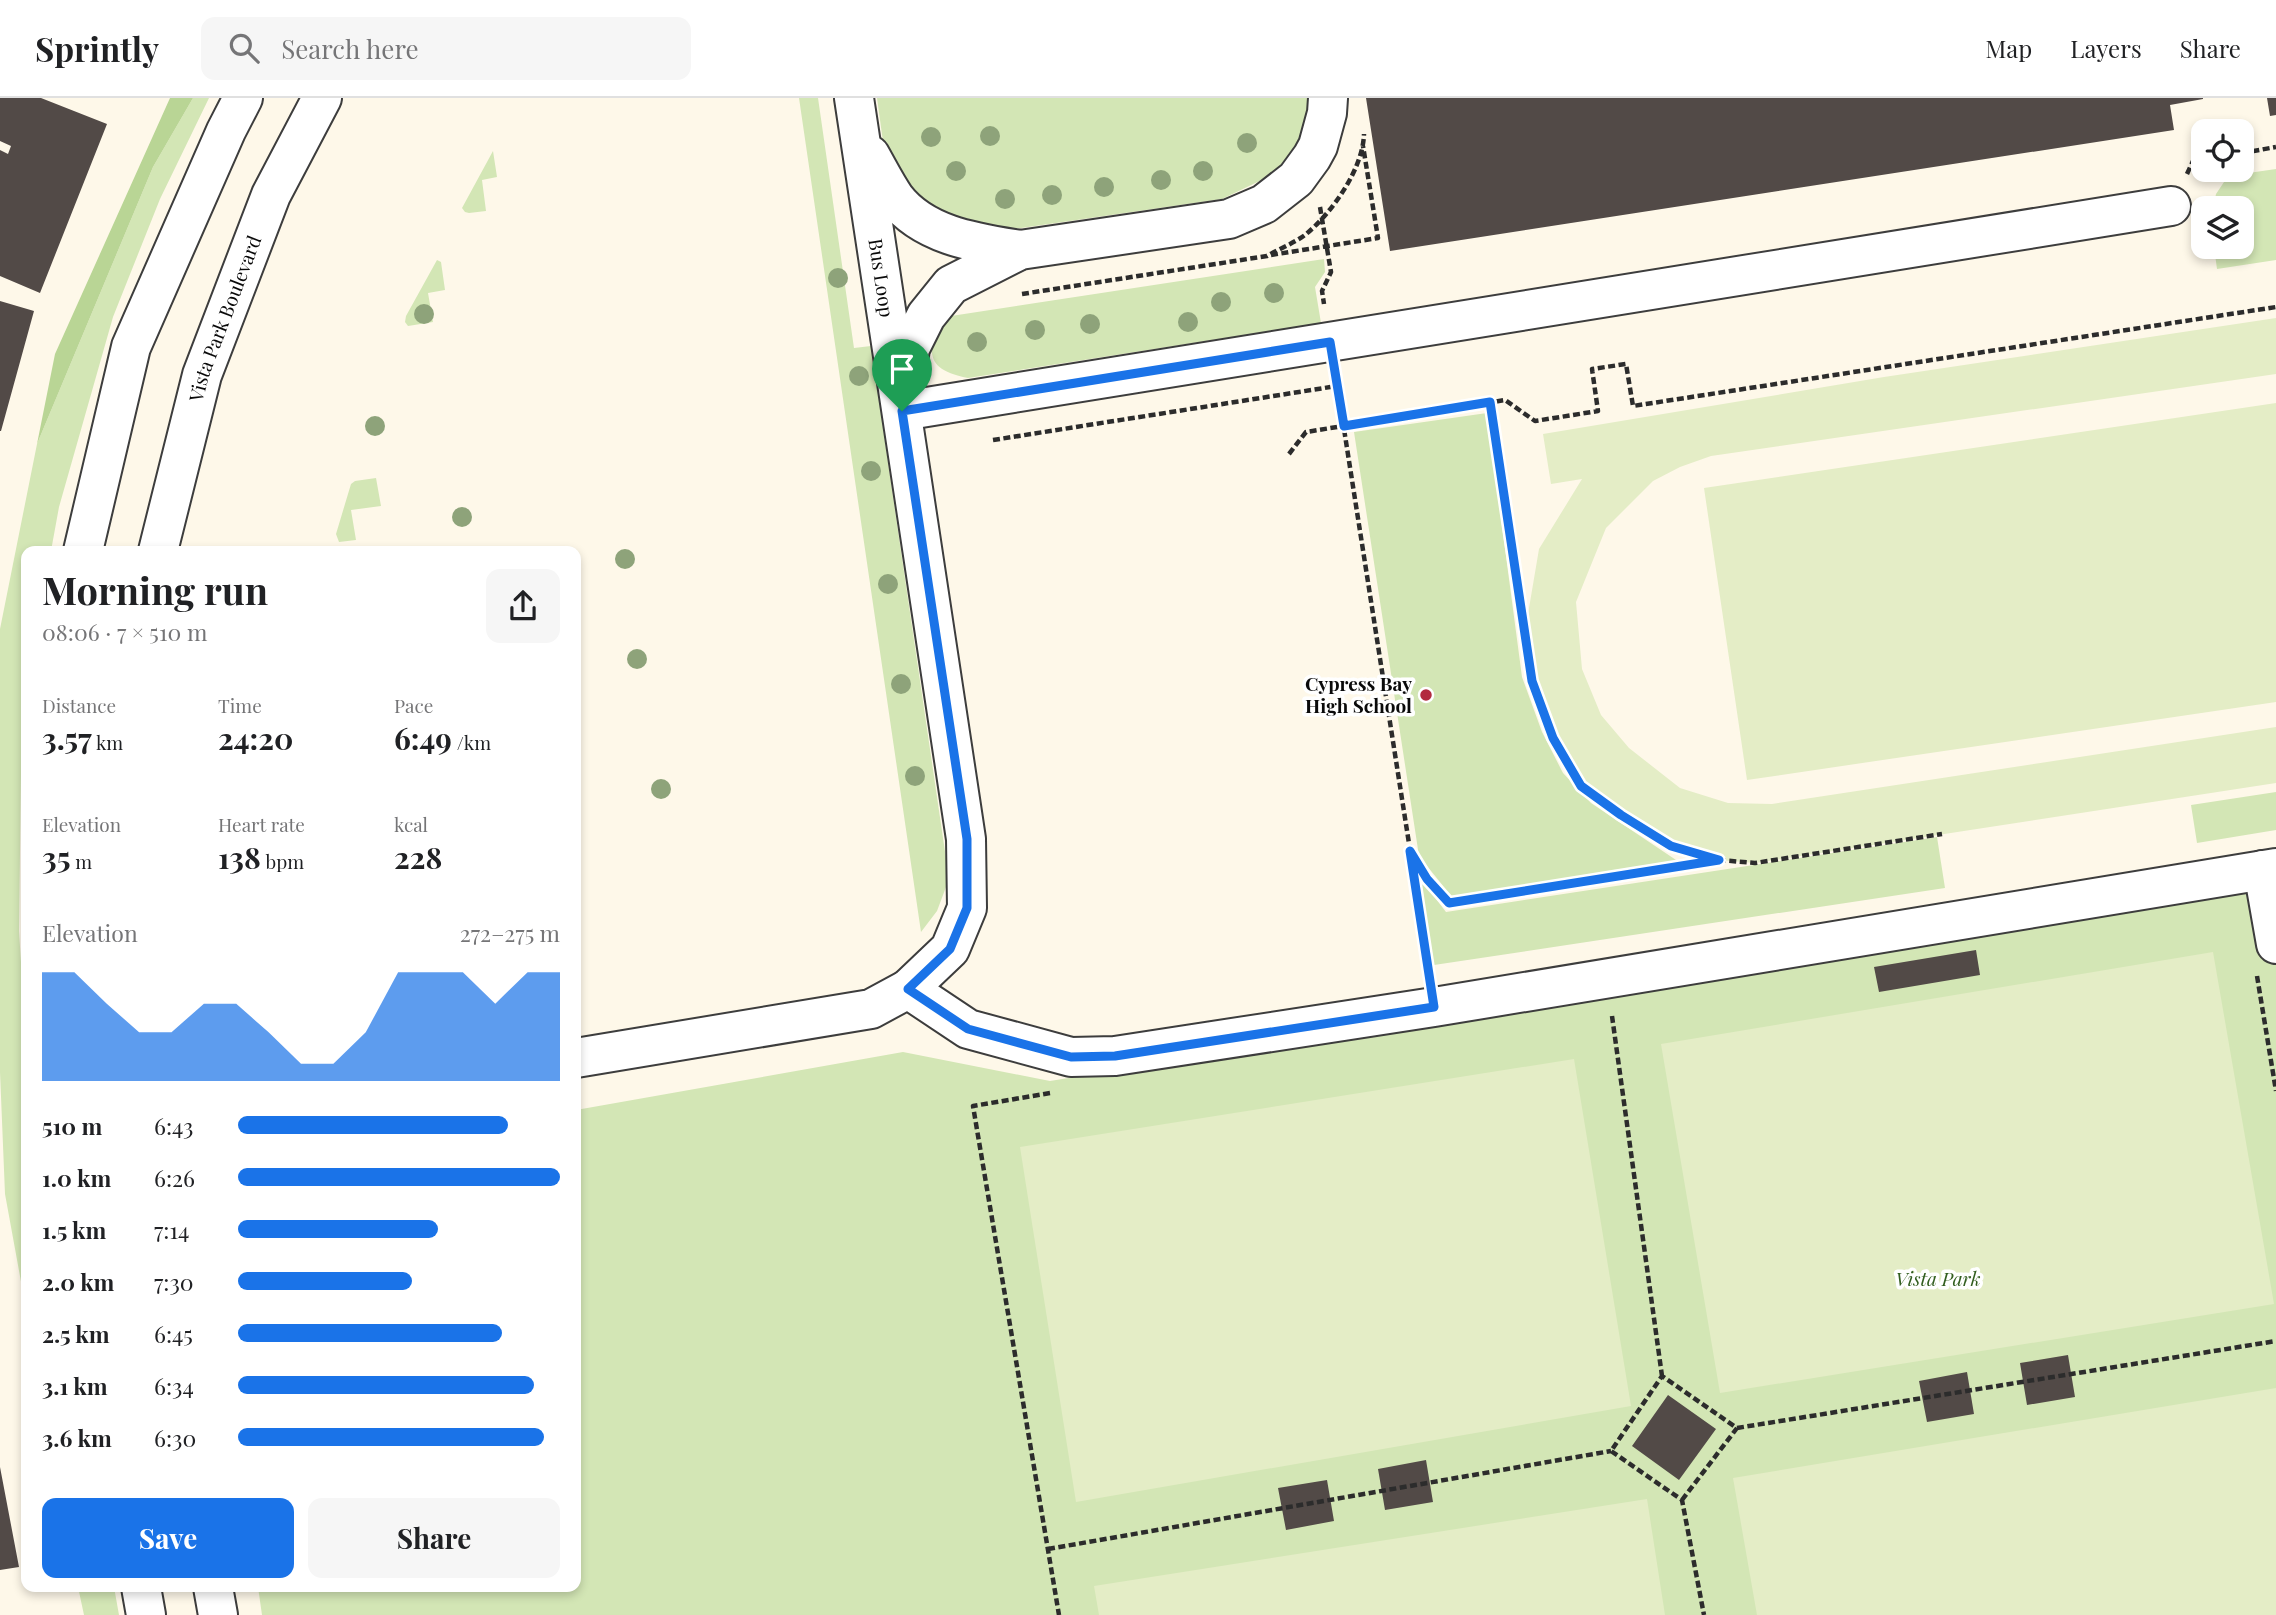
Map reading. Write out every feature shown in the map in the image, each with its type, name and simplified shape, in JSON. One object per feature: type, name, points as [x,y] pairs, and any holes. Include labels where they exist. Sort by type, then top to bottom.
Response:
[{"type":"street","points":[[84,546],[131,347],[243,98]]},
{"type":"street","name":"Vista Park Boulevard","points":[[159,546],[202,375],[271,195],[322,98]]},
{"type":"street","name":"Bus Loop","points":[[854,98],[902,411]]},
{"type":"street","name":"Bus Loop","points":[[860,138],[897,200],[920,220],[944,233],[973,242],[1020,250],[1229,219],[1264,204],[1296,179],[1312,157],[1318,146],[1327,113],[1328,98]]},
{"type":"street","points":[[581,1057],[871,1009],[908,989],[950,949],[967,908],[967,839],[902,411],[2171,206]]},
{"type":"street","name":"Bus Loop","points":[[902,411],[910,348],[926,316],[951,285],[1020,250]]},
{"type":"street","points":[[908,989],[968,1029],[1071,1057],[1115,1056],[1434,1007],[2270,869],[2276,944]]},
{"type":"street","points":[[142,1592],[146,1615]]},
{"type":"street","points":[[215,1592],[218,1615]]},
{"type":"path","points":[[1267,256],[1378,238],[1363,146]]},
{"type":"path","points":[[2254,151],[2276,147]]},
{"type":"path","points":[[1312,157],[1331,272],[1322,291],[1434,1007]]},
{"type":"path","points":[[1289,453],[1306,432],[1490,402],[1505,400],[1535,421],[1598,411],[1591,369],[1626,364],[1633,406],[2276,307]]},
{"type":"path","points":[[993,440],[1337,386]]},
{"type":"path","points":[[1490,402],[1532,681],[1553,738],[1581,786],[1671,846],[1719,860],[1755,863],[1942,834]]},
{"type":"path","points":[[1410,851],[1427,879],[1449,903],[1719,860]]},
{"type":"path","points":[[1610,1003],[1662,1376],[1611,1451]]},
{"type":"path","points":[[974,1114],[1059,1615]]},
{"type":"path","points":[[1682,1500],[1737,1428],[2276,1341]]},
{"type":"path","points":[[1662,1376],[1737,1428]]},
{"type":"path","points":[[1048,1549],[1611,1451],[1682,1500],[1704,1615]]},
{"type":"green space","points":[[170,98],[193,98],[153,167],[37,444],[55,354]]},
{"type":"green space","points":[[193,98],[209,98],[160,199],[113,317],[59,507],[52,546],[21,546],[21,1282],[5,1194],[0,1072],[0,629],[37,444],[153,167]]},
{"type":"green space","points":[[799,98],[818,98],[854,348],[871,346],[949,879],[937,911],[921,932]]},
{"type":"green space","points":[[877,98],[1311,98],[1300,139],[1274,174],[1222,199],[1008,230],[975,230],[923,208],[884,149]]},
{"type":"green space","points":[[493,151],[497,177],[482,180],[486,211],[465,212],[462,208]]},
{"type":"green space","points":[[2276,169],[2276,260],[2217,269],[2216,259],[2254,259],[2254,196],[2216,196],[2224,182],[2254,182],[2254,172]]},
{"type":"green space","points":[[1324,259],[1325,272],[1315,287],[1321,323],[968,378],[944,370],[933,358],[932,341],[938,318]]},
{"type":"green space","points":[[437,260],[441,262],[445,290],[428,293],[433,322],[408,326],[405,322],[406,316]]},
{"type":"green space","points":[[2276,318],[2276,374],[1711,456],[1680,467],[1653,481],[1606,528],[1576,602],[1582,669],[1601,715],[1629,748],[1680,788],[1728,803],[1772,804],[2276,727],[2276,783],[1755,863],[1719,860],[1671,846],[1581,786],[1553,738],[1532,681],[1528,614],[1539,549],[1582,479],[1551,484],[1543,434],[1884,377]]},
{"type":"green space","points":[[2276,403],[2276,702],[1747,780],[1704,488]]},
{"type":"green space","points":[[1487,413],[1522,677],[1542,732],[1563,773],[1591,803],[1679,862],[1452,897],[1419,856],[1354,432]]},
{"type":"green space","points":[[376,478],[381,506],[351,510],[356,540],[339,542],[336,534],[351,484]]},
{"type":"green space","points":[[2276,792],[2276,830],[2197,843],[2191,805]]},
{"type":"green space","points":[[1937,837],[1945,888],[1434,965],[1420,878],[1446,912]]},
{"type":"green space","name":"Vista Park","points":[[2276,885],[2276,1615],[262,1615],[259,1592],[581,1592],[581,1109],[903,1052],[1050,1081],[2191,896]]},
{"type":"green space","points":[[2213,952],[2274,1304],[1720,1393],[1661,1044]]},
{"type":"green space","points":[[1574,1059],[1631,1406],[1076,1502],[1020,1147]]},
{"type":"green space","points":[[2276,1388],[2276,1615],[1757,1615],[1733,1478]]},
{"type":"green space","points":[[1647,1499],[1665,1615],[1099,1615],[1094,1586]]},
{"type":"green space","points":[[79,1592],[115,1592],[119,1615],[84,1615]]},
{"type":"building","points":[[0,98],[41,98],[107,124],[40,293],[0,276],[0,150],[8,154],[11,146],[0,141]]},
{"type":"building","points":[[1366,98],[2203,99],[2170,105],[2174,130],[1390,251]]},
{"type":"building","points":[[2267,98],[2276,98],[2276,115],[2270,116]]},
{"type":"building","points":[[0,301],[34,311],[1,431],[0,431]]},
{"type":"building","points":[[1976,950],[1980,975],[1879,992],[1874,967]]},
{"type":"building","points":[[2068,1355],[2075,1397],[2027,1405],[2020,1363]]},
{"type":"building","points":[[1967,1372],[1974,1414],[1927,1422],[1919,1381]]},
{"type":"building","points":[[1668,1395],[1716,1429],[1679,1480],[1632,1446]]},
{"type":"building","points":[[1426,1460],[1433,1502],[1385,1510],[1378,1469]]},
{"type":"building","points":[[0,1467],[19,1567],[0,1570]]},
{"type":"building","points":[[1327,1480],[1334,1521],[1286,1530],[1278,1488]]},
{"type":"place","name":"Cypress Bay High School","points":[[1426,695]]},
{"type":"route","points":[[1330,342],[1344,426],[1490,402],[1532,681],[1553,738],[1581,786],[1671,846],[1719,860],[1449,903],[1427,879],[1410,851],[1434,1007],[1115,1056],[1071,1057],[968,1029],[908,989],[950,949],[967,908],[967,839],[902,411],[1330,342]]}]
